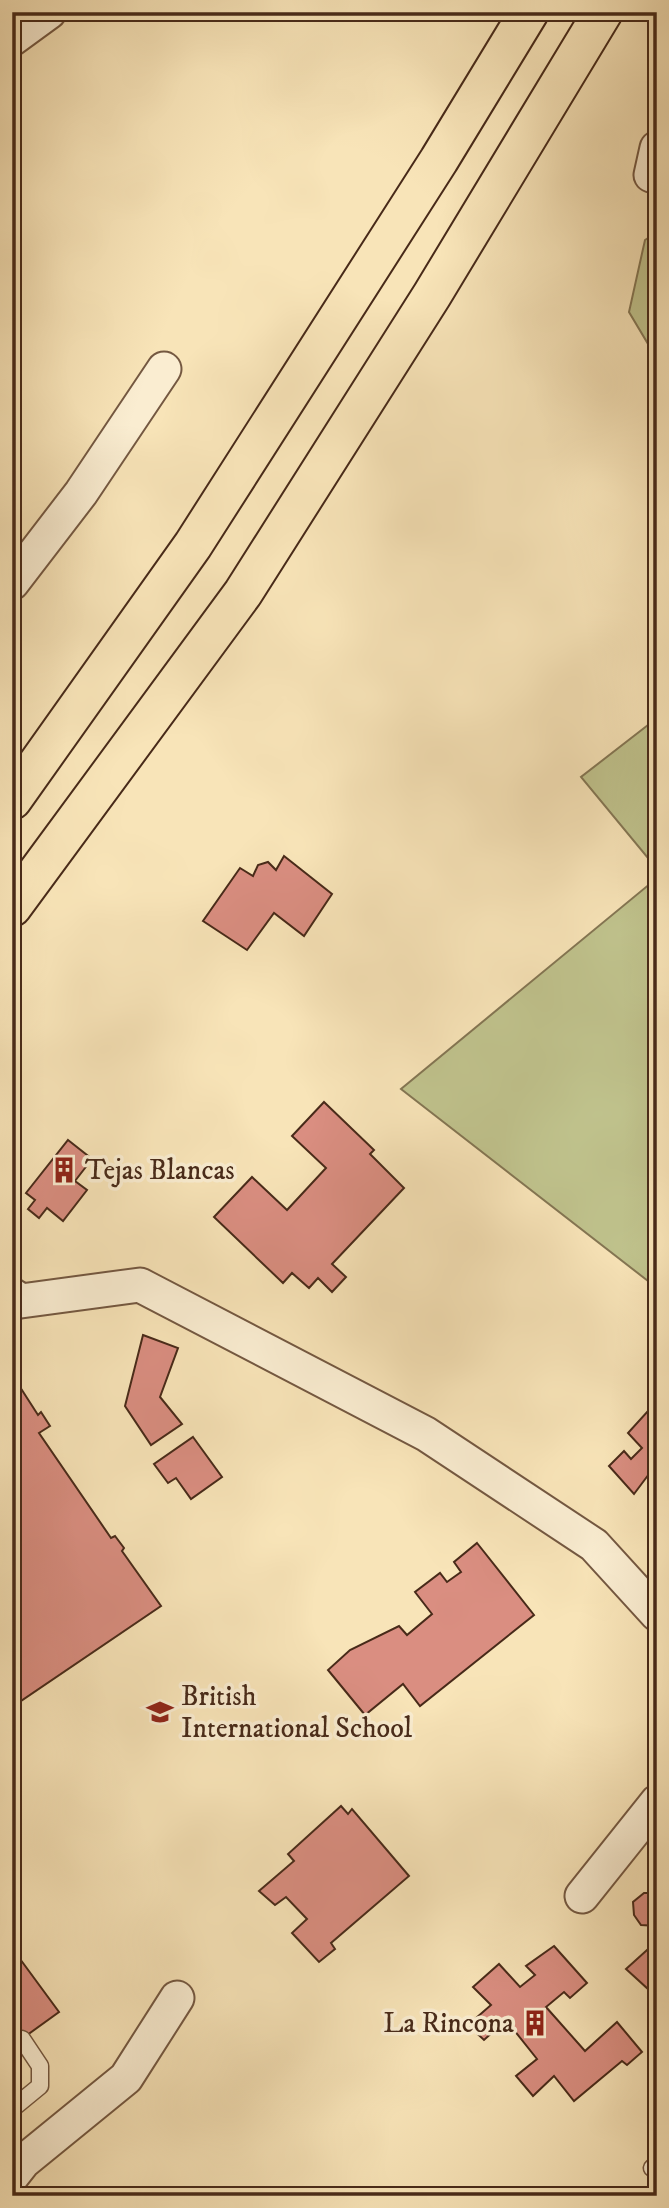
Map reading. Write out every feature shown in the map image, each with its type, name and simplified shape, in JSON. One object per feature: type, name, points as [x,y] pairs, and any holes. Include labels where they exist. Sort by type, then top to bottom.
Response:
[{"type":"highway","points":[[12,800],[193,545],[439,160],[529,12]]},
{"type":"highway","points":[[12,907],[243,593],[432,295],[603,12]]},
{"type":"street","points":[[12,39],[49,12]]},
{"type":"street","points":[[12,583],[81,493],[164,369]]},
{"type":"street","points":[[12,1295],[20,1301],[140,1285],[426,1434],[594,1545],[657,1614]]},
{"type":"street","points":[[582,1896],[657,1802]]},
{"type":"street","points":[[12,2176],[23,2162],[126,2078],[177,1998]]},
{"type":"lane","points":[[12,2109],[40,2086],[40,2066],[22,2039]]},
{"type":"green space","points":[[657,232],[657,359],[629,312],[645,240]]},
{"type":"green space","points":[[657,718],[657,869],[581,777]]},
{"type":"green space","points":[[657,878],[657,1288],[401,1089]]},
{"type":"building","points":[[284,856],[332,894],[304,936],[274,913],[247,950],[203,921],[240,868],[253,876],[258,865],[268,862],[276,870]]},
{"type":"building","points":[[324,1102],[374,1150],[370,1154],[404,1188],[332,1264],[346,1277],[332,1292],[318,1278],[309,1288],[292,1273],[283,1283],[214,1217],[252,1177],[287,1210],[326,1168],[292,1136]]},
{"type":"building","name":"Tejas Blancas","points":[[68,1140],[92,1159],[75,1181],[87,1190],[63,1221],[47,1208],[39,1218],[28,1209],[35,1200],[26,1193]]},
{"type":"building","points":[[143,1335],[178,1348],[160,1397],[182,1424],[151,1445],[125,1406]]},
{"type":"building","points":[[20,1387],[38,1415],[41,1412],[50,1426],[39,1433],[111,1538],[115,1536],[124,1548],[122,1551],[161,1606],[12,1707],[12,1392]]},
{"type":"building","points":[[657,1401],[657,1479],[649,1474],[634,1494],[609,1466],[624,1451],[631,1459],[642,1448],[628,1433]]},
{"type":"building","points":[[193,1437],[222,1477],[191,1499],[176,1478],[168,1483],[154,1464]]},
{"type":"building","points":[[477,1543],[534,1615],[420,1706],[403,1684],[365,1715],[328,1670],[350,1650],[399,1626],[407,1635],[432,1614],[415,1592],[440,1573],[447,1582],[461,1572],[454,1562]]},
{"type":"building","points":[[341,1806],[348,1814],[352,1809],[409,1876],[331,1943],[335,1949],[319,1962],[292,1933],[307,1919],[286,1897],[275,1905],[259,1891],[294,1861],[288,1854]]},
{"type":"building","points":[[644,1893],[657,1893],[657,1926],[641,1925],[634,1915],[633,1902]]},
{"type":"building","points":[[657,1941],[657,1980],[648,1989],[626,1969]]},
{"type":"building","name":"La Rincona","points":[[554,1946],[587,1983],[570,1998],[564,1992],[546,2007],[585,2051],[617,2022],[642,2052],[627,2065],[622,2061],[574,2101],[554,2076],[533,2096],[516,2076],[537,2059],[506,2020],[484,2040],[468,2025],[491,2005],[473,1987],[499,1964],[520,1987],[535,1975],[526,1966]]},
{"type":"building","points":[[12,1948],[59,2012],[12,2046]]},
{"type":"place","name":"Tejas Blancas","points":[[64,1170]]},
{"type":"place","name":"British International School","points":[[160,1712]]},
{"type":"place","name":"La Rincona","points":[[535,2023]]}]
